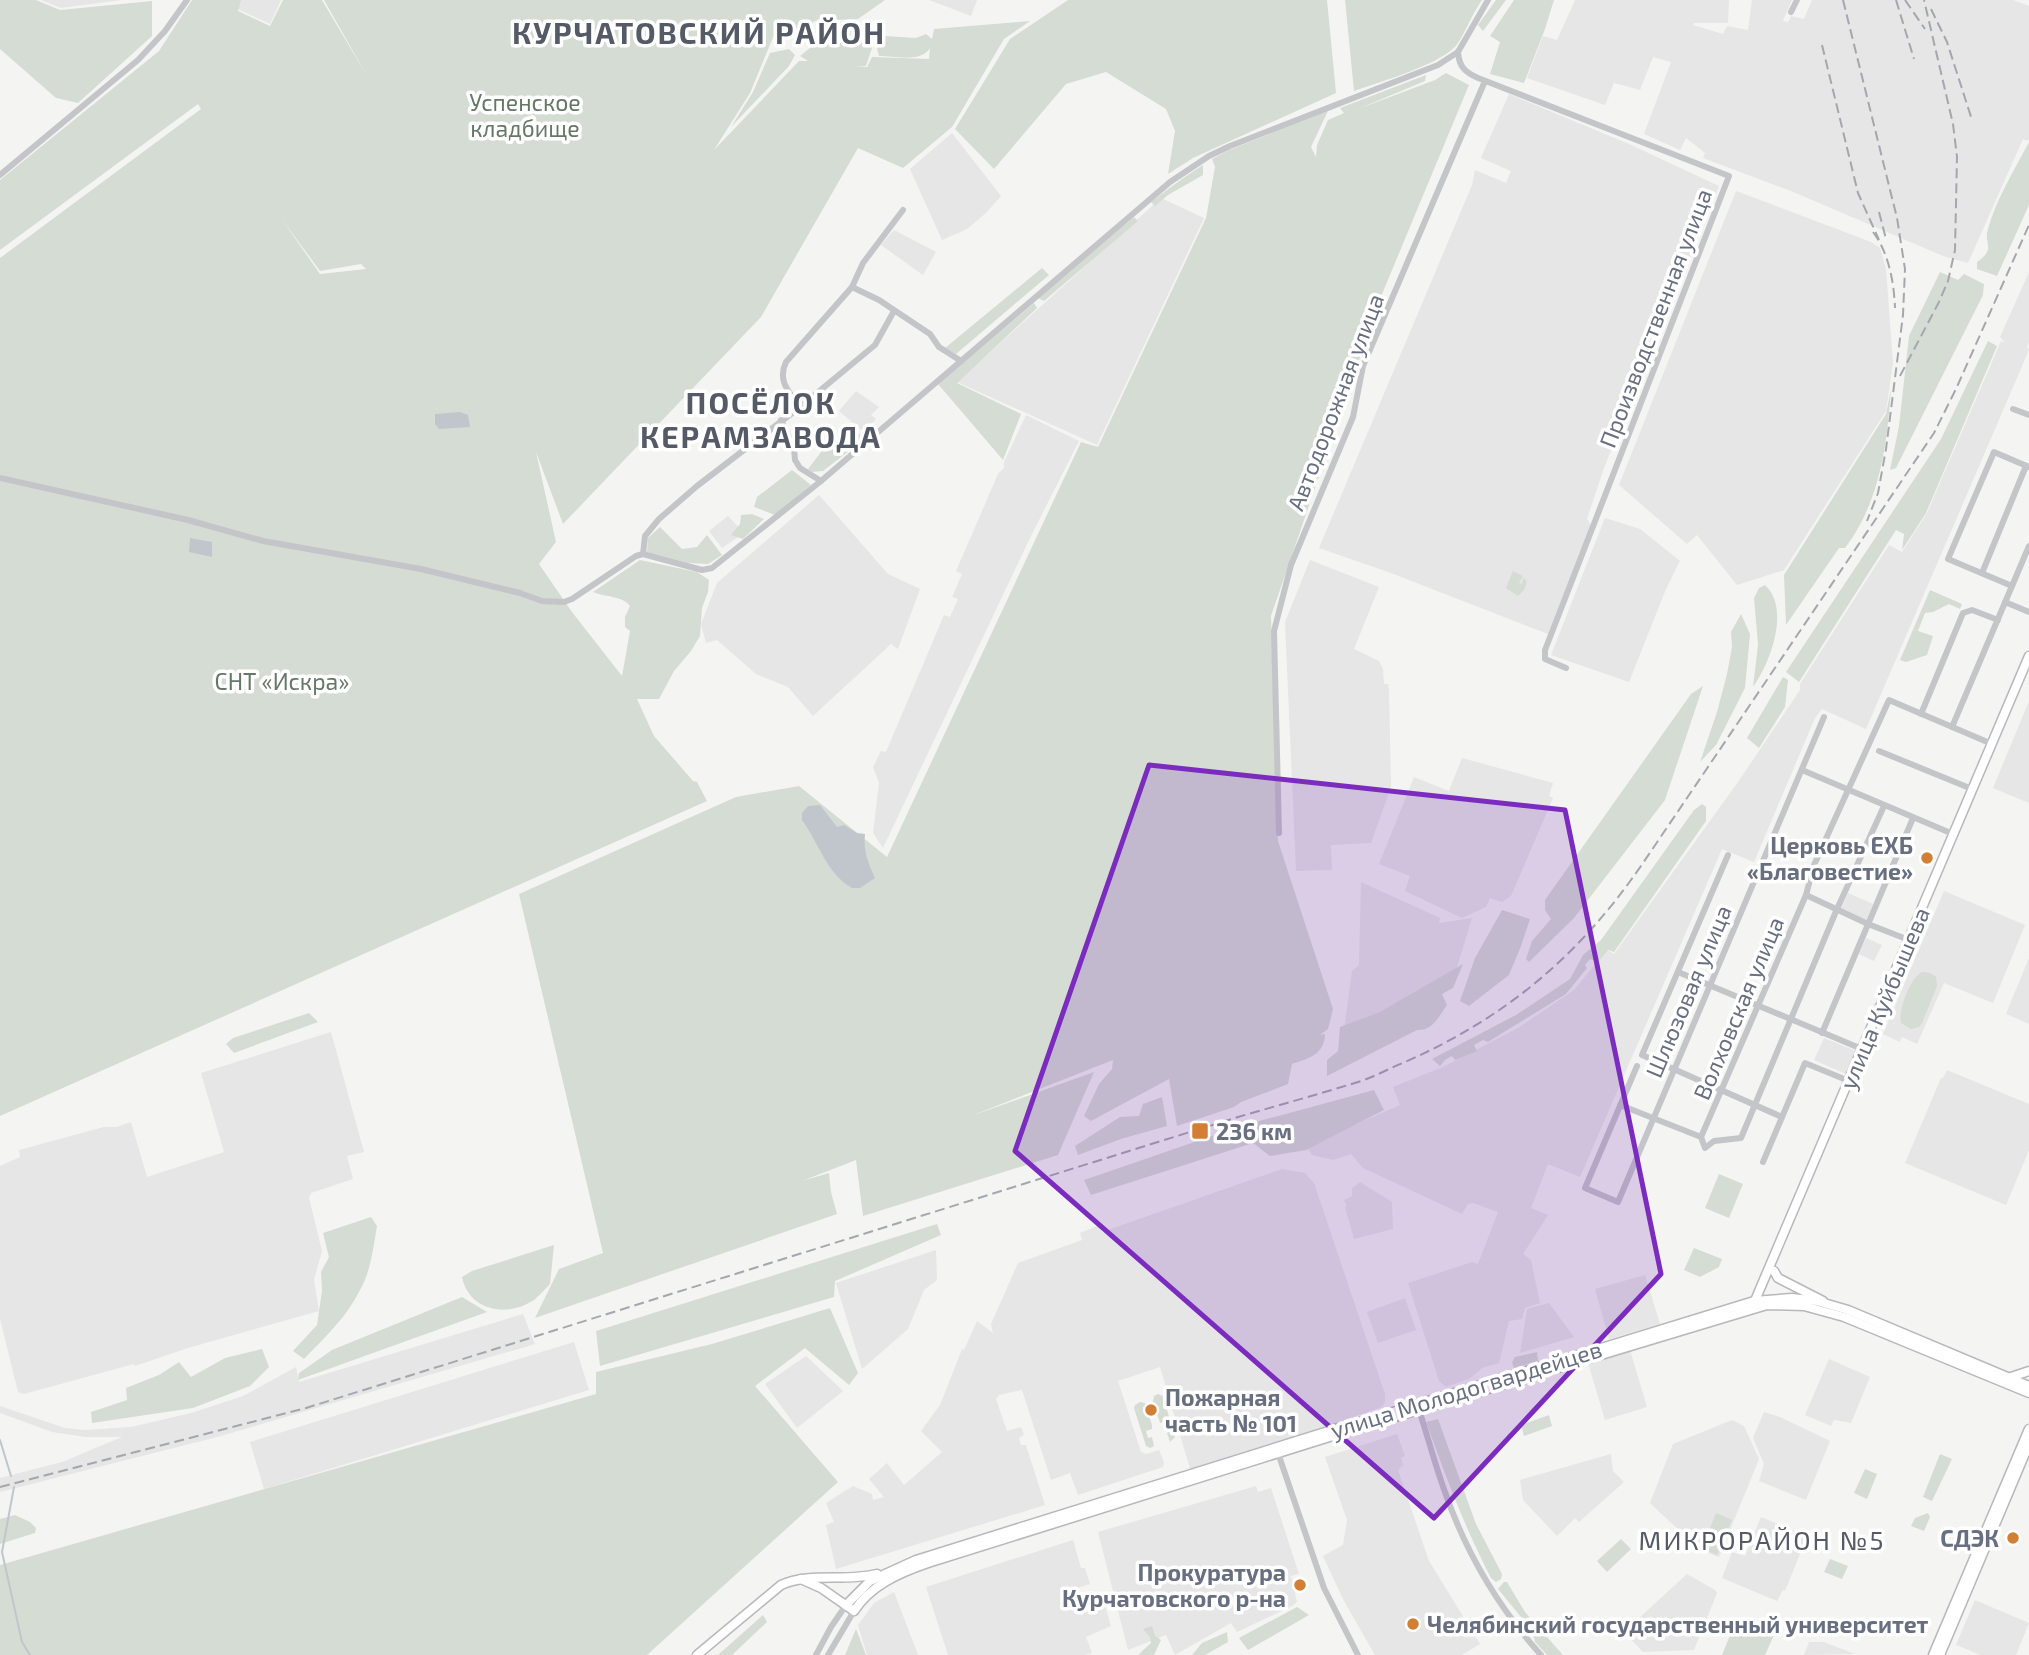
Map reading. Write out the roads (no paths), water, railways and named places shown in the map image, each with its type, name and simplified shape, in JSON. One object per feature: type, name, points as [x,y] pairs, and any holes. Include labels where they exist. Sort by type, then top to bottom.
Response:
[{"type":"main road","name":"улица Куйбышева","points":[[1757,1302],[2028,663]]},
{"type":"main road","name":"улица Куйбышева","points":[[1818,1159],[1864,1050]]},
{"type":"main road","name":"улица Куйбышева","points":[[1757,1302],[1774,1271],[1799,1204]]},
{"type":"main road","points":[[1774,1271],[1778,1278],[1828,1304]]},
{"type":"main road","name":"улица Молодогвардейцев","points":[[846,1605],[863,1586],[889,1571],[925,1557],[1080,1512],[1757,1302],[1792,1298],[1828,1304],[1868,1318],[2029,1386]]},
{"type":"main road","name":"улица Молодогвардейцев","points":[[1757,1302],[1793,1305],[1844,1317],[2029,1393]]},
{"type":"main road","points":[[2008,1377],[2029,1371]]},
{"type":"main road","points":[[1945,1627],[1938,1649],[1942,1652],[1958,1604],[2029,1429]]},
{"type":"main road","points":[[1933,1655],[2029,1444]]},
{"type":"main road","name":"улица Молодогвардейцев","points":[[854,1611],[869,1592],[911,1569],[1080,1512]]},
{"type":"main road","points":[[697,1655],[773,1590],[788,1581],[853,1578],[889,1571]]},
{"type":"main road","points":[[801,1579],[821,1588],[854,1611]]},
{"type":"street","points":[[0,175],[138,60],[165,32],[187,0]]},
{"type":"street","points":[[0,478],[188,520],[264,541],[399,564],[520,593],[542,601],[564,602],[643,554],[702,570],[712,568],[821,481],[1161,189],[1209,156],[1230,146],[1438,65],[1458,52],[1488,0]]},
{"type":"street","points":[[1791,12],[1797,0]]},
{"type":"street","name":"Производственная улица","points":[[1458,52],[1461,66],[1468,74],[1729,176],[1545,650],[1545,659],[1566,668]]},
{"type":"street","name":"Автодорожная улица","points":[[1279,833],[1274,644],[1277,616],[1294,556],[1353,417],[1363,366],[1485,81]]},
{"type":"street","points":[[800,407],[781,380],[782,370],[852,287],[863,263],[903,210]]},
{"type":"street","points":[[852,287],[879,300],[930,334],[939,347],[961,361]]},
{"type":"street","points":[[643,554],[645,536],[659,519],[875,345],[894,312]]},
{"type":"street","points":[[2013,409],[2029,415]]},
{"type":"street","points":[[781,420],[800,468],[821,481]]},
{"type":"street","points":[[1982,573],[2028,466],[1994,452],[1948,559],[2012,586]]},
{"type":"street","points":[[1952,727],[2029,546]]},
{"type":"street","points":[[2005,602],[2029,612]]},
{"type":"street","points":[[1994,745],[1921,714],[1964,613],[1972,610],[1997,620]]},
{"type":"street","name":"Волховская улица","points":[[1701,1136],[1806,895],[1814,865],[1889,700],[1921,714]]},
{"type":"street","name":"Шлюзовая улица","points":[[1620,1105],[1585,1188],[1618,1202],[1824,716]]},
{"type":"street","points":[[1878,751],[1974,790]]},
{"type":"street","points":[[1802,770],[1955,835]]},
{"type":"street","points":[[1637,1066],[1620,1105],[1701,1136],[1705,1148],[1714,1141],[1741,1138],[1837,909],[1884,806]]},
{"type":"street","points":[[1822,1033],[1913,818]]},
{"type":"street","points":[[1728,855],[1642,1055],[1782,1117]]},
{"type":"street","points":[[1806,895],[1911,941]]},
{"type":"street","points":[[1678,971],[1864,1050]]},
{"type":"street","points":[[1763,1162],[1805,1063],[1849,1081]]},
{"type":"street","points":[[1418,1406],[1445,1493],[1473,1557],[1512,1620],[1541,1655]]},
{"type":"street","points":[[1277,1450],[1322,1583],[1358,1655]]},
{"type":"street","name":"улица Молодогвардейцев","points":[[816,1655],[846,1605]]},
{"type":"street","name":"улица Молодогвардейцев","points":[[828,1655],[854,1611]]},
{"type":"waterway","points":[[0,1440],[11,1476]]},
{"type":"waterway","points":[[14,1487],[2,1552],[22,1642],[30,1655]]},
{"type":"railway","points":[[1843,0],[1897,218],[1905,269],[1903,315],[1886,449],[1878,493],[1867,521]]},
{"type":"railway","points":[[1896,0],[1914,59]]},
{"type":"railway","points":[[1905,0],[1925,29]]},
{"type":"railway","points":[[1900,376],[1939,302],[1948,281],[1955,250],[1957,157],[1953,124],[1924,0]]},
{"type":"railway","points":[[1931,9],[1947,42],[1972,120]]},
{"type":"railway","points":[[1822,45],[1858,193],[1879,240]]},
{"type":"railway","points":[[1879,212],[1886,239]]},
{"type":"railway","points":[[0,1487],[306,1408],[1361,1081],[1442,1044],[1476,1025],[1509,1004],[1567,955],[1594,927],[1643,863],[1934,433],[2029,225]]},
{"type":"railway","points":[[1873,232],[1890,268],[1895,308]]},
{"type":"place","name":"Церковь ЕХБ «Благовестие»","points":[[1927,858]]},
{"type":"place","name":"236 км","points":[[1200,1131]]},
{"type":"place","name":"Пожарная часть № 101","points":[[1151,1410]]},
{"type":"place","name":"СДЭК","points":[[2013,1538]]},
{"type":"place","name":"Прокуратура Курчатовского р-на","points":[[1300,1585]]},
{"type":"place","name":"Челябинский государственный университет","points":[[1413,1624]]},
{"type":"district","name":"КУРЧАТОВСКИЙ РАЙОН","points":[[699,32]]},
{"type":"district","name":"ПОСЁЛОК КЕРАМЗАВОДА","points":[[761,419]]},
{"type":"district","name":"МИКРОРАЙОН №5","points":[[1762,1539]]},
{"type":"park label","name":"Успенское кладбище","points":[[525,115]]},
{"type":"park label","name":"СНТ «Искра»","points":[[282,681]]}]
